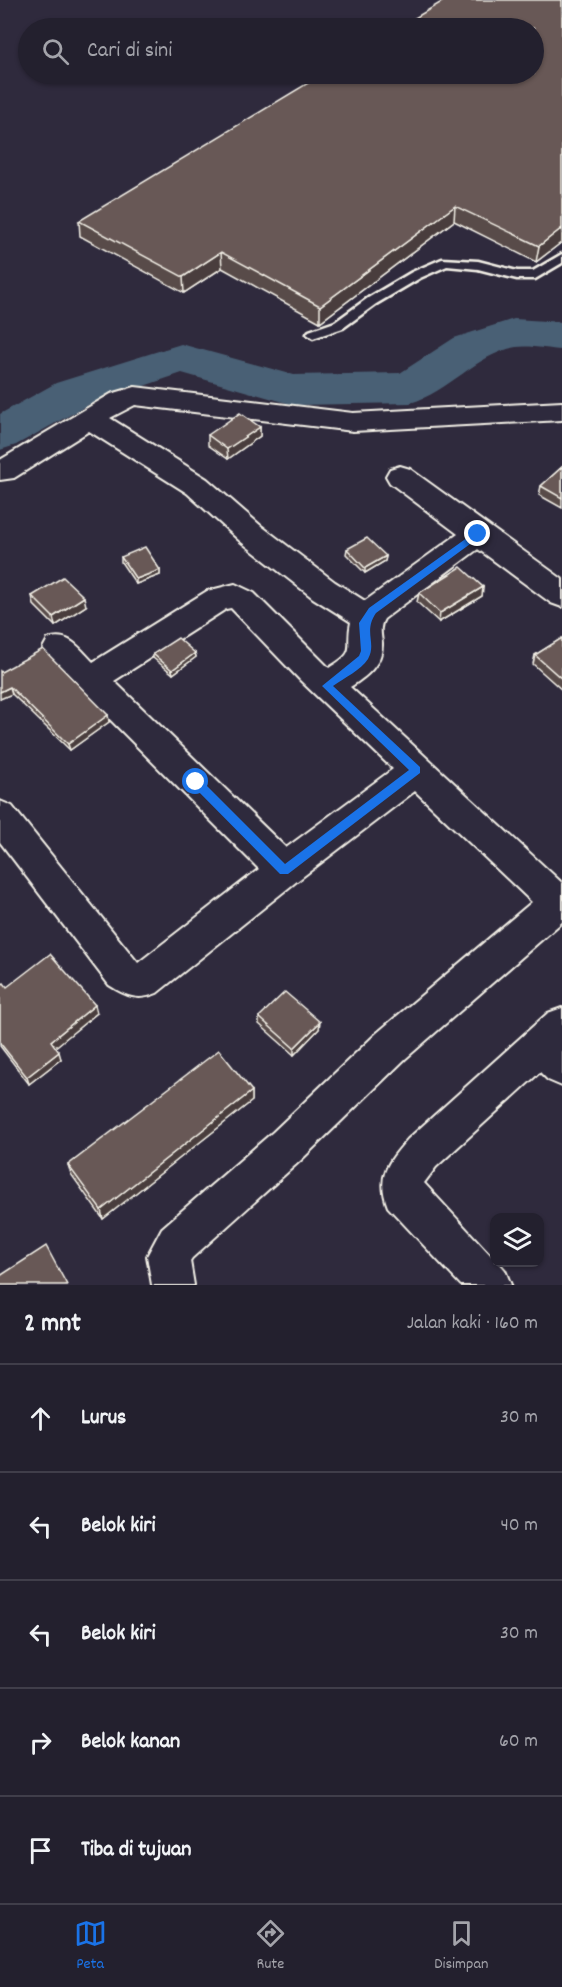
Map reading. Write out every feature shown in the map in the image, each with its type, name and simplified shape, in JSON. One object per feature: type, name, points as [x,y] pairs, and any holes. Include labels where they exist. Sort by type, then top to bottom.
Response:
[{"type":"street","points":[[4,471],[121,400],[135,396],[353,422],[562,411]]},
{"type":"street","points":[[90,418],[198,486],[250,533],[324,590],[367,617]]},
{"type":"street","points":[[400,476],[562,595]]},
{"type":"street","points":[[327,686],[363,658],[366,651],[364,623],[367,617],[478,534]]},
{"type":"street","points":[[92,680],[218,599],[235,596],[243,601],[327,686],[560,901],[391,1046],[287,1146],[177,1243],[168,1256],[173,1285]]},
{"type":"street","points":[[59,648],[284,870]]},
{"type":"street","points":[[0,816],[122,974],[134,980],[144,981],[284,870],[417,770]]},
{"type":"street","points":[[490,1285],[403,1192],[404,1175],[422,1153],[555,1046]]},
{"type":"lane","points":[[313,334],[339,325],[372,301],[416,275],[446,262],[478,266],[517,275],[535,275],[562,258]]},
{"type":"building","points":[[445,0],[562,0],[562,228],[539,246],[455,206],[320,306],[221,252],[183,277],[79,221],[306,84],[544,84],[544,18],[415,18]]},
{"type":"building","points":[[240,413],[260,427],[227,449],[208,435]]},
{"type":"building","points":[[562,467],[562,498],[541,486]]},
{"type":"building","points":[[367,538],[386,556],[365,568],[347,549]]},
{"type":"building","points":[[145,547],[160,570],[136,579],[121,557]]},
{"type":"building","points":[[461,567],[483,587],[440,613],[419,593]]},
{"type":"building","points":[[63,577],[84,597],[53,617],[32,596]]},
{"type":"building","points":[[178,638],[195,653],[172,670],[153,654]]},
{"type":"building","points":[[562,638],[562,679],[535,655]]},
{"type":"building","points":[[43,649],[108,715],[68,744],[10,687],[0,692],[0,671]]},
{"type":"building","points":[[50,954],[95,1005],[51,1041],[59,1052],[27,1077],[0,1043],[0,985],[4,983],[7,987]]},
{"type":"building","points":[[285,992],[320,1022],[294,1048],[259,1017]]},
{"type":"building","points":[[219,1050],[252,1091],[101,1210],[68,1165]]},
{"type":"building","points":[[46,1246],[67,1285],[0,1285],[0,1276]]},
{"type":"waterway","points":[[0,434],[72,394],[181,358],[294,390],[410,388],[469,348],[514,333],[562,336]]},
{"type":"route","points":[[196,782],[284,870],[417,770],[327,686],[363,658],[366,651],[364,623],[367,617],[431,566],[478,534]]}]
